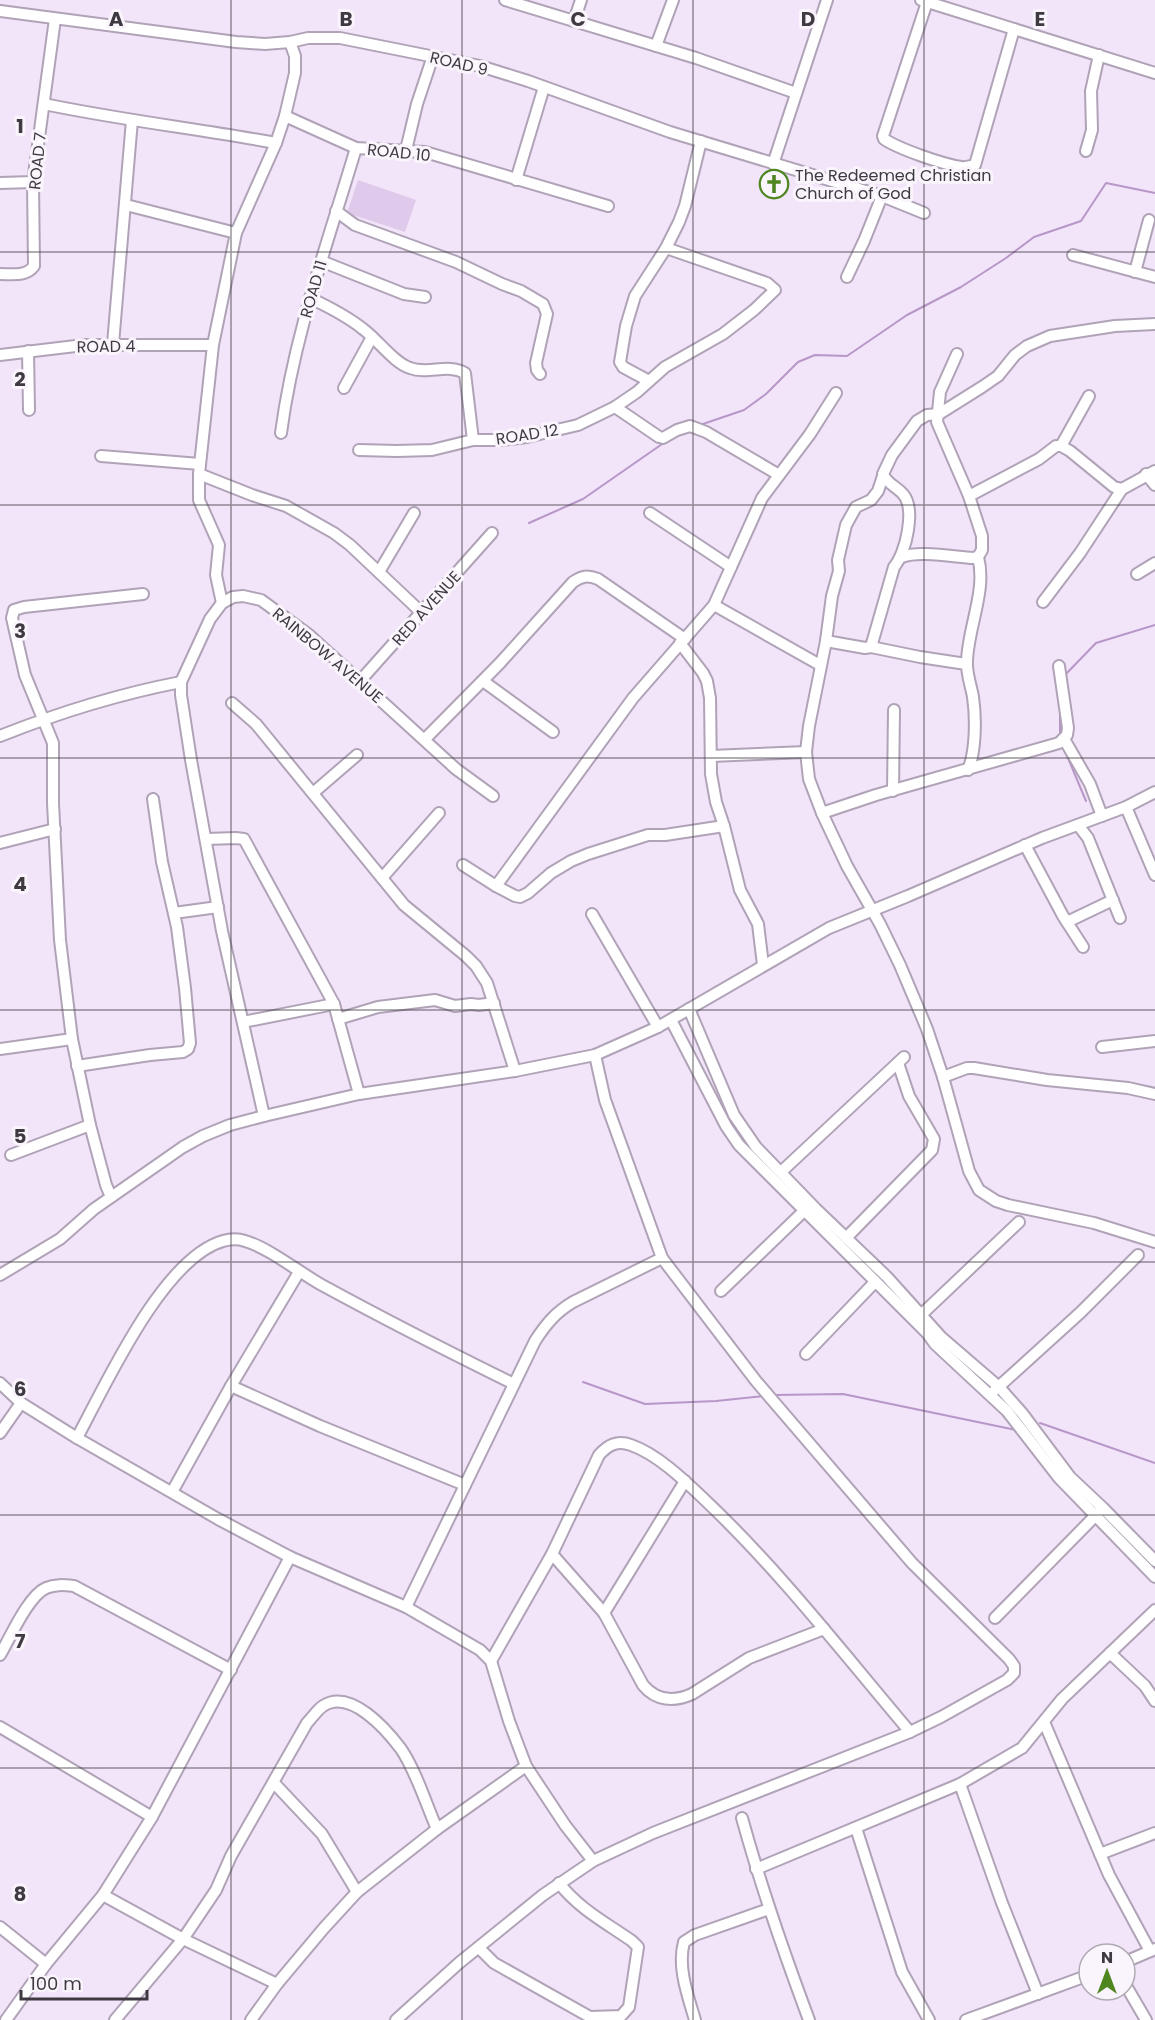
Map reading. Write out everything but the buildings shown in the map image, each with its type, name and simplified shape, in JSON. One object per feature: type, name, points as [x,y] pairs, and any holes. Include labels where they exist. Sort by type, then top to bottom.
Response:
[{"type":"street","points":[[505,0],[696,58],[796,93]]},
{"type":"street","points":[[574,21],[581,0]]},
{"type":"street","points":[[656,46],[673,0]]},
{"type":"street","points":[[773,164],[827,0]]},
{"type":"street","points":[[1014,29],[975,165],[963,167],[931,158],[891,144],[884,139],[924,1],[1014,29],[1099,56],[1155,73]]},
{"type":"street","name":"ROAD 9","points":[[0,11],[236,42],[290,42],[308,38],[340,38],[480,66],[638,122],[882,196],[924,213]]},
{"type":"street","name":"ROAD 7","points":[[0,274],[24,273],[30,271],[34,266],[33,182],[55,19]]},
{"type":"street","points":[[264,1116],[218,907],[191,760],[181,682],[210,619],[222,603],[216,575],[219,545],[200,500],[199,469],[213,345],[236,233],[276,143],[285,116],[295,73],[295,56],[290,42]]},
{"type":"street","points":[[406,150],[417,104],[433,56]]},
{"type":"street","points":[[1086,151],[1092,122],[1090,91],[1099,56]]},
{"type":"street","points":[[516,180],[544,87]]},
{"type":"street","points":[[44,104],[276,143]]},
{"type":"street","name":"ROAD 10","points":[[285,116],[356,148],[376,151],[425,152],[608,206]]},
{"type":"street","points":[[113,344],[132,120]]},
{"type":"street","points":[[649,381],[623,367],[620,362],[626,326],[635,297],[666,248],[685,206],[701,141]]},
{"type":"street","name":"ROAD 11","points":[[281,433],[287,388],[310,298],[356,148]]},
{"type":"street","points":[[0,183],[33,182]]},
{"type":"street","points":[[847,277],[882,196]]},
{"type":"street","points":[[126,205],[236,233]]},
{"type":"street","points":[[336,211],[355,225],[456,262],[521,291],[543,304],[547,314],[536,363],[540,374]]},
{"type":"street","points":[[1136,272],[1149,220]]},
{"type":"street","name":"ROAD 12","points":[[310,298],[341,314],[372,337],[399,362],[410,368],[425,370],[451,367],[465,373],[473,440],[527,437],[579,425],[615,407],[637,392],[665,367],[723,334],[775,290],[767,283],[666,248]]},
{"type":"street","points":[[1073,255],[1155,277]]},
{"type":"street","points":[[321,261],[404,294],[425,297]]},
{"type":"street","points":[[1155,324],[1115,326],[1050,336],[1028,346],[1015,356],[998,376],[982,387],[939,414],[927,415],[917,421],[885,467],[878,491],[871,500],[856,507],[846,525],[838,560],[839,571],[832,596],[806,752],[809,779],[822,813],[900,965],[927,1029],[969,1171],[979,1190],[1008,1205],[1094,1223],[1155,1242]]},
{"type":"street","points":[[344,388],[372,337]]},
{"type":"street","name":"ROAD 4","points":[[0,355],[84,345],[213,345]]},
{"type":"street","points":[[28,351],[29,410]]},
{"type":"street","points":[[957,354],[940,392],[937,422],[969,496],[982,536],[982,550],[978,557],[982,575],[966,664],[974,716],[973,759],[968,770]]},
{"type":"street","points":[[496,886],[633,698],[714,605],[758,506],[810,434],[836,393]]},
{"type":"street","points":[[1061,446],[1089,396]]},
{"type":"street","points":[[615,407],[659,437],[663,438],[690,426],[706,432],[779,475]]},
{"type":"street","points":[[359,450],[397,452],[432,450],[473,440]]},
{"type":"street","points":[[969,496],[1039,459],[1056,446],[1070,451],[1114,487],[1122,489]]},
{"type":"street","points":[[101,456],[199,469],[252,495],[286,506],[334,533],[350,545],[422,613]]},
{"type":"street","points":[[1043,602],[1080,553],[1122,489],[1151,472],[1155,485]]},
{"type":"street","points":[[871,648],[894,567],[902,557],[909,512],[902,492],[892,486],[883,476]]},
{"type":"street","points":[[380,572],[414,513]]},
{"type":"street","points":[[650,513],[731,567]]},
{"type":"street","name":"RED AVENUE","points":[[360,681],[492,533]]},
{"type":"street","points":[[902,557],[907,555],[978,557]]},
{"type":"street","points":[[1137,573],[1155,563]]},
{"type":"street","points":[[425,739],[483,681],[573,582],[581,577],[590,576],[597,579],[682,641],[707,681],[710,698],[711,774],[716,802],[740,890],[758,924],[763,965]]},
{"type":"street","points":[[111,1197],[90,1125],[72,1039],[60,940],[53,744],[26,675],[12,618],[14,610],[24,607],[143,594]]},
{"type":"street","name":"RAINBOW AVENUE","points":[[222,603],[233,597],[243,596],[261,600],[309,635],[456,769],[493,796]]},
{"type":"street","points":[[714,605],[820,665]]},
{"type":"street","points":[[826,641],[966,664]]},
{"type":"street","points":[[822,813],[1051,746],[1064,739],[1067,735],[1067,717],[1059,666]]},
{"type":"street","points":[[483,681],[554,732]]},
{"type":"street","points":[[0,736],[44,719],[126,694],[181,682]]},
{"type":"street","points":[[232,703],[256,724],[404,905],[476,966],[487,983],[515,1071]]},
{"type":"street","points":[[893,791],[894,710]]},
{"type":"street","points":[[1064,739],[1090,784],[1102,816]]},
{"type":"street","points":[[711,756],[806,752]]},
{"type":"street","points":[[313,793],[357,755]]},
{"type":"street","points":[[0,1275],[60,1239],[111,1197],[203,1136],[230,1125],[359,1094],[515,1071],[595,1055],[671,1020],[829,928],[1025,846],[1126,807],[1155,792]]},
{"type":"street","points":[[77,1066],[183,1052],[188,1049],[185,988],[153,799]]},
{"type":"street","points":[[1126,807],[1155,875]]},
{"type":"street","points":[[382,878],[440,813]]},
{"type":"street","points":[[1078,825],[1088,838],[1120,918]]},
{"type":"street","points":[[463,865],[496,886],[520,897],[551,873],[588,854],[648,835],[665,835],[724,826]]},
{"type":"street","points":[[0,843],[55,829]]},
{"type":"street","points":[[206,839],[244,839],[334,1004],[359,1094]]},
{"type":"street","points":[[1025,846],[1083,947]]},
{"type":"street","points":[[1067,922],[1113,900]]},
{"type":"street","points":[[174,914],[218,907]]},
{"type":"street","points":[[592,914],[658,1027]]},
{"type":"street","points":[[338,1019],[378,1007],[435,1000],[455,1006],[494,1003]]},
{"type":"street","points":[[243,1022],[334,1004]]},
{"type":"street","points":[[689,1009],[734,1115],[756,1147],[995,1391]]},
{"type":"street","points":[[671,1020],[726,1126],[739,1145],[935,1344],[1022,1413],[1070,1477],[1155,1577]]},
{"type":"street","points":[[0,1049],[72,1039]]},
{"type":"street","points":[[1102,1047],[1155,1041]]},
{"type":"street","points":[[396,2020],[459,1963],[559,1883],[593,1861],[653,1833],[910,1731],[941,1717],[1014,1674],[1014,1666],[1009,1659],[904,1554],[756,1382],[662,1258],[605,1100],[595,1055]]},
{"type":"street","points":[[781,1172],[901,1060],[905,1088],[935,1144],[932,1150],[846,1238]]},
{"type":"street","points":[[943,1077],[967,1068],[974,1068],[1047,1080],[1128,1088],[1155,1094]]},
{"type":"street","points":[[11,1155],[90,1125]]},
{"type":"street","points":[[721,1291],[804,1210]]},
{"type":"street","points":[[922,1314],[1019,1222]]},
{"type":"street","points":[[77,1438],[138,1324],[181,1267],[201,1251],[223,1241],[235,1239],[245,1240],[428,1342],[514,1384]]},
{"type":"street","points":[[995,1391],[1138,1255]]},
{"type":"street","points":[[406,1608],[535,1341],[548,1321],[561,1309],[662,1258]]},
{"type":"street","points":[[172,1492],[231,1386],[299,1272]]},
{"type":"street","points":[[806,1354],[875,1282]]},
{"type":"street","points":[[0,1383],[21,1403],[77,1438],[218,1519],[290,1557],[406,1608],[480,1650],[491,1661],[509,1721],[526,1766],[593,1861]]},
{"type":"street","points":[[231,1386],[320,1426],[465,1485]]},
{"type":"street","points":[[0,1433],[21,1403]]},
{"type":"street","points":[[491,1661],[552,1554],[599,1455],[607,1446],[620,1442],[631,1444],[650,1455],[685,1481],[726,1520],[824,1629],[910,1731]]},
{"type":"street","points":[[604,1613],[685,1481]]},
{"type":"street","points":[[1099,1512],[1155,1562]]},
{"type":"street","points":[[995,1618],[1099,1512]]},
{"type":"street","points":[[552,1554],[604,1613],[643,1685],[657,1697],[682,1698],[693,1694],[749,1658],[824,1629]]},
{"type":"street","points":[[6,2020],[46,1964],[103,1895],[152,1817],[290,1557]]},
{"type":"street","points":[[0,1655],[32,1601],[44,1589],[56,1585],[74,1586],[231,1670]]},
{"type":"street","points":[[756,1869],[960,1784],[1022,1748],[1062,1699],[1155,1610]]},
{"type":"street","points":[[1110,1653],[1145,1686],[1155,1701]]},
{"type":"street","points":[[115,2020],[183,1939],[216,1890],[231,1857],[307,1723],[323,1706],[335,1701],[352,1704],[367,1712],[401,1749],[437,1829]]},
{"type":"street","points":[[1044,1722],[1114,1885],[1153,1950],[1137,1957]]},
{"type":"street","points":[[0,1727],[152,1817]]},
{"type":"street","points":[[251,2020],[277,1984],[357,1892],[437,1829],[526,1766]]},
{"type":"street","points":[[274,1783],[322,1834],[357,1892]]},
{"type":"street","points":[[960,1784],[1002,1903],[1038,1994]]},
{"type":"street","points":[[742,1818],[769,1909],[809,2020]]},
{"type":"street","points":[[856,1828],[902,1972],[929,2020]]},
{"type":"street","points":[[1100,1854],[1155,1833]]},
{"type":"street","points":[[479,1948],[494,1963],[590,2018],[621,2016],[629,2007],[638,1947],[568,1895],[559,1883]]},
{"type":"street","points":[[103,1895],[183,1939],[277,1984]]},
{"type":"street","points":[[696,2020],[682,1966],[684,1942],[695,1935],[769,1909]]},
{"type":"street","points":[[0,1927],[46,1964]]},
{"type":"street","points":[[966,2020],[1077,1979]]},
{"type":"street","points":[[1136,2002],[1146,2020]]},
{"type":"shaded area","points":[[358,180],[416,200],[405,232],[347,213]]},
{"type":"waterway","points":[[700,425],[744,410],[766,394],[798,362],[815,355],[847,356],[907,315],[961,287],[1034,237],[1081,221],[1106,183],[1155,193]]},
{"type":"waterway","points":[[529,523],[583,499],[665,442]]},
{"type":"waterway","points":[[1064,676],[1096,643],[1155,625]]},
{"type":"waterway","points":[[1060,707],[1060,737]]},
{"type":"waterway","points":[[1065,751],[1086,801]]},
{"type":"waterway","points":[[583,1382],[645,1404],[765,1396]]},
{"type":"waterway","points":[[774,1395],[843,1394],[1016,1430]]},
{"type":"waterway","points":[[1040,1423],[1155,1463]]},
{"type":"place","name":"The Redeemed Christian Church of God","points":[[774,184]]}]
